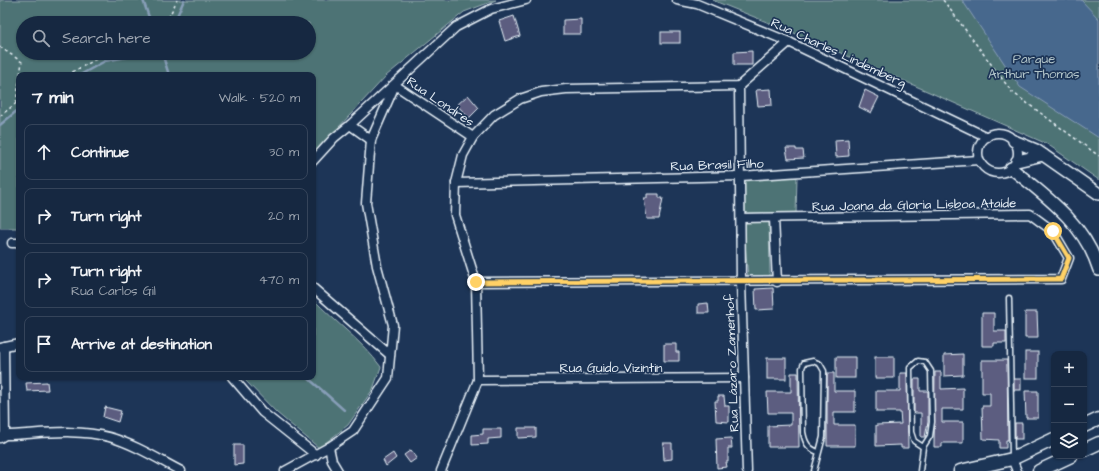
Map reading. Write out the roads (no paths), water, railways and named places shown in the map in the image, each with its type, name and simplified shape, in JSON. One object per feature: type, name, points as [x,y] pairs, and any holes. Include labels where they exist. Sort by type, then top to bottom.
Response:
[{"type":"main road","points":[[1087,425],[1099,419]]},
{"type":"main road","points":[[960,471],[1012,459],[1051,441]]},
{"type":"main road","points":[[1087,449],[1099,443]]},
{"type":"main road","points":[[1039,471],[1065,459]]},
{"type":"street","points":[[316,158],[334,138],[395,85],[456,27],[491,9],[526,0]]},
{"type":"street","name":"Rua Charles Lindemberg","points":[[677,0],[697,4],[789,42],[987,137]]},
{"type":"street","points":[[442,471],[478,380],[476,282],[455,214],[456,183],[463,155],[473,137],[494,115],[520,99],[541,92],[566,89],[739,86],[789,42]]},
{"type":"street","points":[[285,471],[316,455],[353,431],[388,378],[393,326],[377,266],[366,203],[371,140],[395,85]]},
{"type":"street","name":"Rua Londres","points":[[395,85],[473,137]]},
{"type":"street","name":"Rua Lázaro Zamenhof","points":[[739,86],[741,282],[746,471]]},
{"type":"street","points":[[350,125],[371,140]]},
{"type":"street","points":[[1043,155],[1014,164],[1003,173],[991,172],[986,170],[979,160],[979,147],[987,137],[992,134],[1004,134],[1014,142],[1027,146],[1043,155],[1099,194]]},
{"type":"street","points":[[1014,142],[1018,153],[1014,164]]},
{"type":"street","name":"Rua Brasil Filho","points":[[456,183],[741,176],[979,160]]},
{"type":"street","points":[[1014,164],[1059,206],[1076,226],[1096,259],[1099,270]]},
{"type":"street","name":"Rua Joana da Gloria Lisboa Ataíde","points":[[741,218],[1030,214],[1053,231],[1069,258],[1061,279],[776,282]]},
{"type":"street","points":[[476,282],[776,282],[774,218]]},
{"type":"street","points":[[316,291],[390,355]]},
{"type":"street","points":[[16,344],[2,346],[2,437],[79,432],[109,437],[135,446],[181,471]]},
{"type":"street","name":"Rua Guido Vizintin","points":[[478,380],[744,378]]},
{"type":"street","points":[[235,380],[262,412],[316,455]]},
{"type":"street","points":[[329,447],[332,461],[338,471]]},
{"type":"street","points":[[1012,459],[1017,471]]},
{"type":"lane","points":[[1009,298],[1012,459]]},
{"type":"lane","points":[[814,471],[823,437],[824,371],[820,364],[813,361],[804,363],[802,368],[803,432],[805,442],[810,449],[818,452]]},
{"type":"lane","points":[[920,471],[923,447],[930,436],[931,429],[931,371],[925,362],[918,361],[910,368],[911,432],[914,441],[923,447]]},
{"type":"water","points":[[962,0],[1081,0],[1099,19],[1099,138],[1020,87]]},
{"type":"waterway","points":[[143,0],[149,16]]},
{"type":"waterway","points":[[177,16],[184,0]]},
{"type":"waterway","points":[[85,72],[105,61],[110,60]]},
{"type":"waterway","points":[[164,60],[168,72]]},
{"type":"waterway","points":[[0,125],[16,112]]},
{"type":"waterway","points":[[310,380],[344,410]]},
{"type":"park label","name":"Parque Arthur Thomas","points":[[1034,66]]}]
